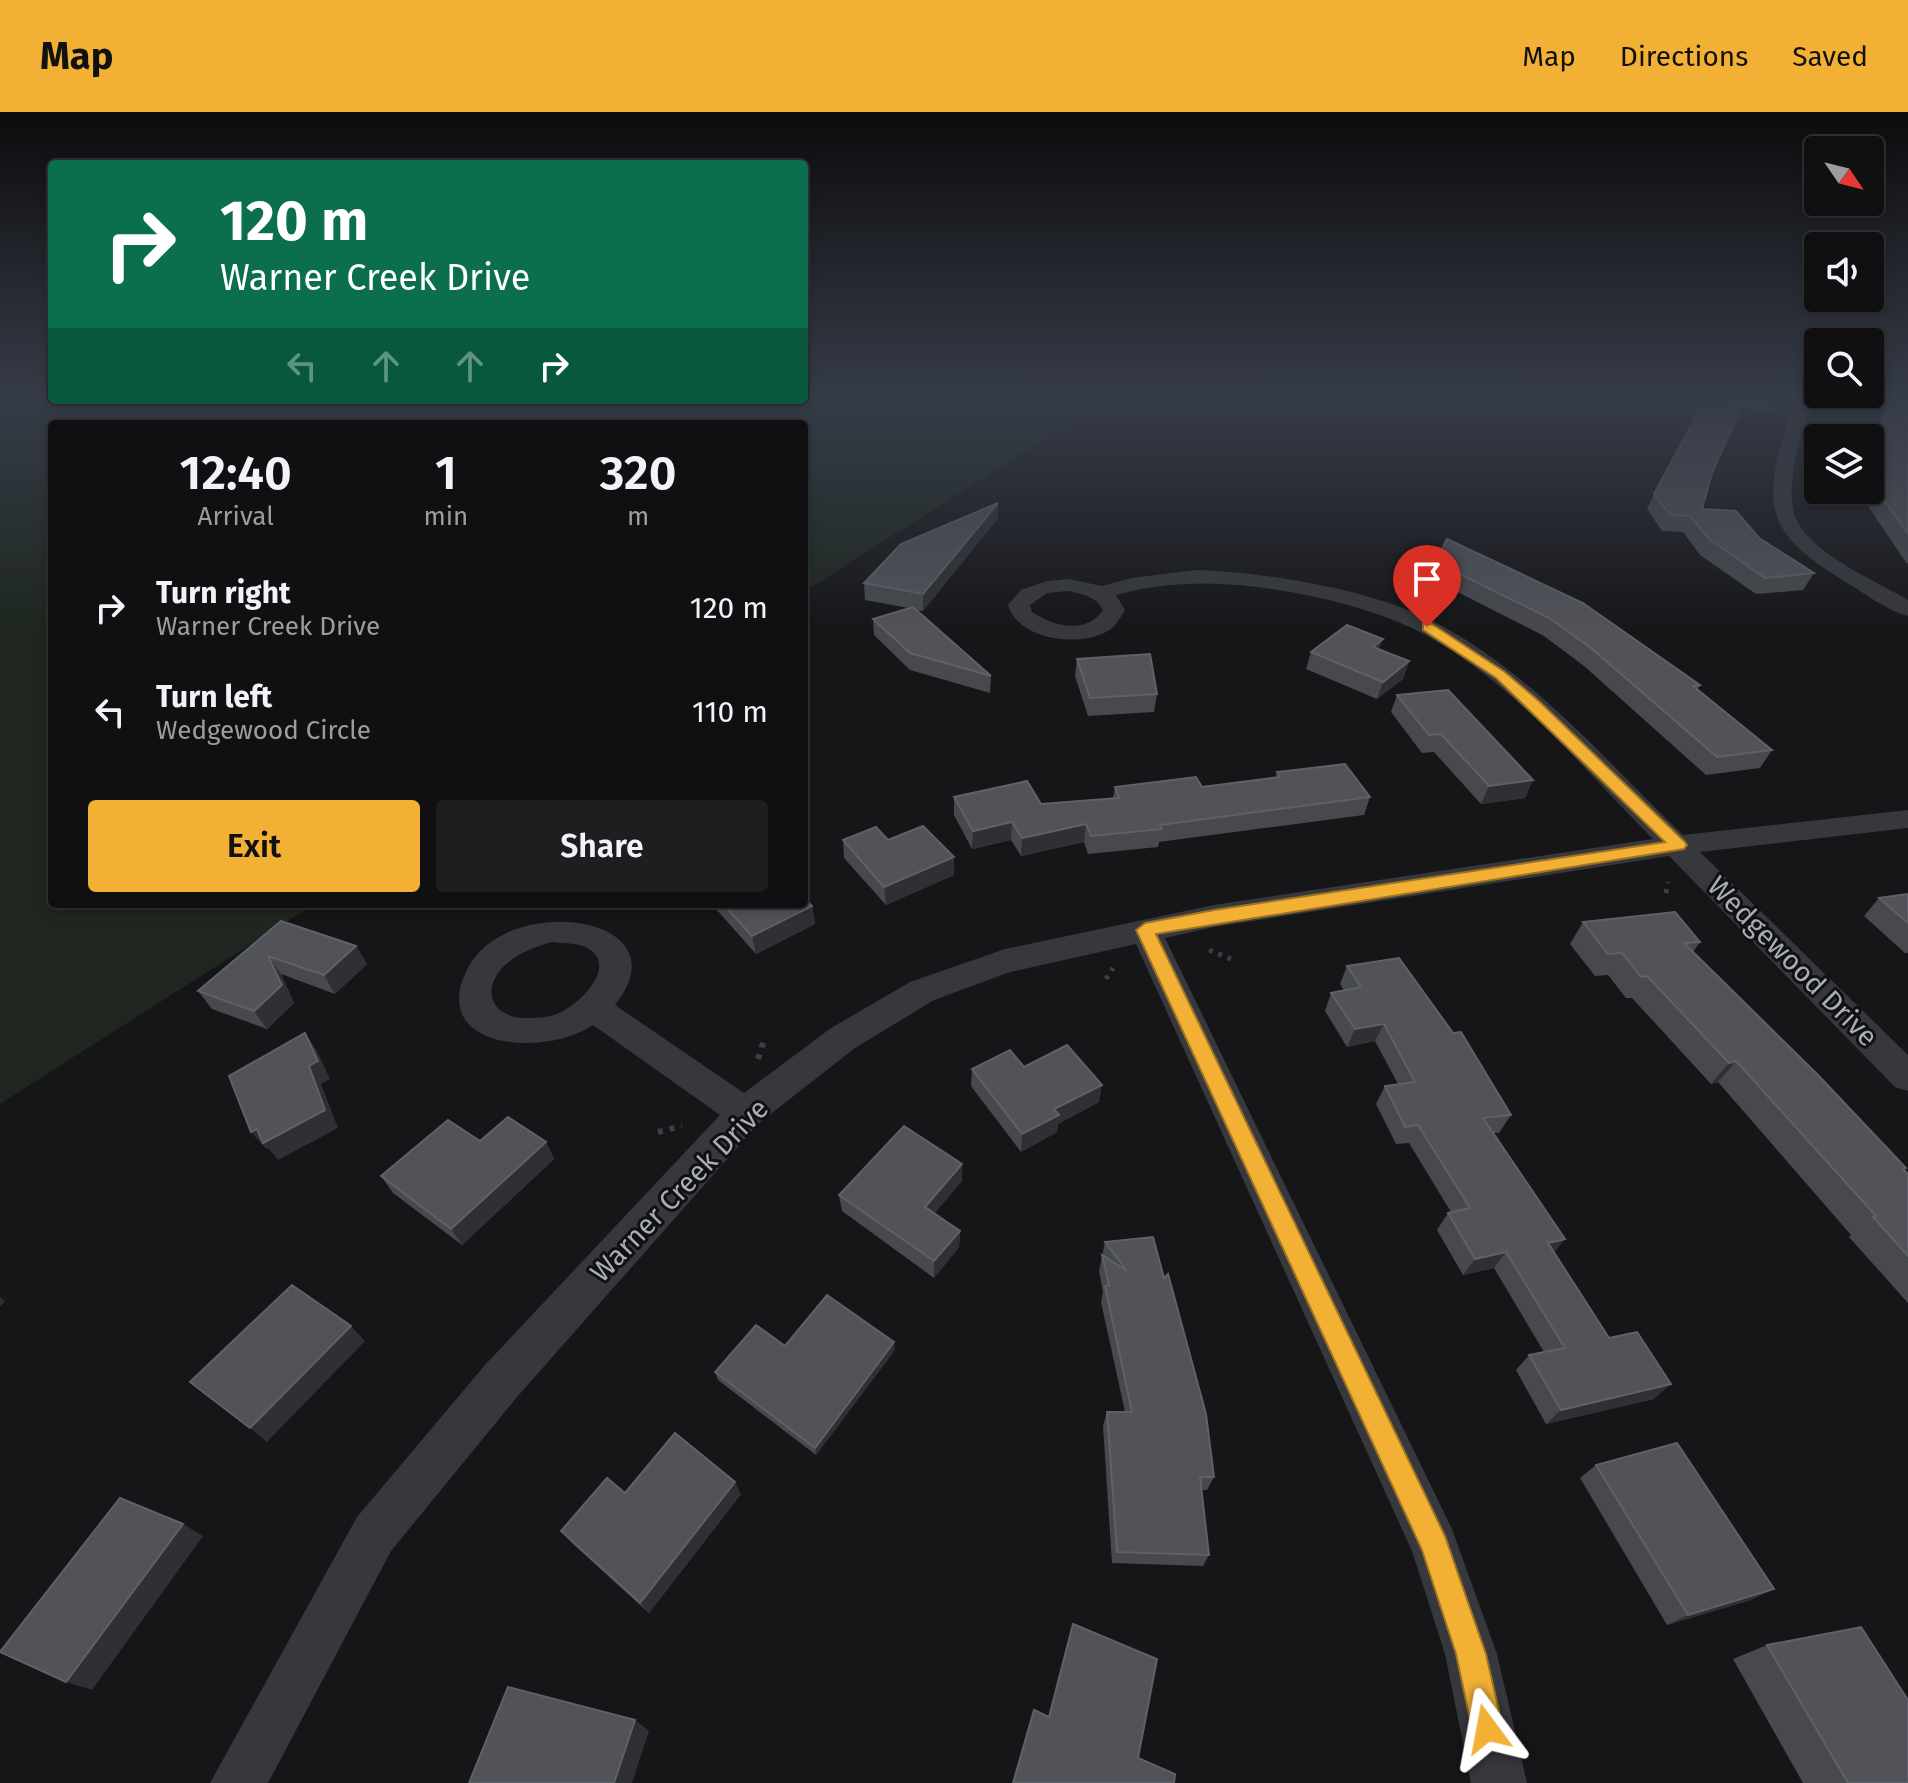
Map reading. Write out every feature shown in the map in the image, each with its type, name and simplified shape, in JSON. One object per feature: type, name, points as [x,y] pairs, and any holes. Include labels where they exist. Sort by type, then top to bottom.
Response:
[{"type":"street","points":[[1785,477],[1783,493],[1787,523],[1813,550],[1908,609]]},
{"type":"street","name":"Wedgewood Drive","points":[[1101,593],[1165,577],[1227,577],[1297,585],[1404,616],[1449,640],[1501,675],[1678,845],[1908,1077]]},
{"type":"street","name":"Warner Creek Drive","points":[[238,1783],[374,1534],[501,1381],[745,1113],[843,1038],[922,991],[1005,961],[1214,916],[1678,845],[1908,819]]},
{"type":"street","points":[[1145,930],[1435,1546],[1471,1654],[1499,1783]]},
{"type":"street","points":[[595,1009],[745,1113]]},
{"type":"path","points":[[1666,893],[1668,882]]},
{"type":"path","points":[[1209,950],[1231,959]]},
{"type":"path","points":[[1106,979],[1113,968]]},
{"type":"path","points":[[758,1059],[764,1040]]},
{"type":"path","points":[[658,1132],[687,1124]]},
{"type":"shaded area","points":[[0,477],[48,477],[48,908],[308,908],[0,1104]]},
{"type":"shaded area","points":[[808,477],[985,477],[808,589]]},
{"type":"building","points":[[1663,477],[1711,477],[1702,509],[1736,511],[1759,538],[1814,573],[1765,578],[1709,539],[1690,516],[1670,515],[1654,494]]},
{"type":"building","points":[[1884,477],[1908,477],[1908,534],[1884,500]]},
{"type":"building","points":[[998,503],[923,594],[864,583],[901,544]]},
{"type":"building","points":[[1447,539],[1583,603],[1700,685],[1693,686],[1772,750],[1717,757],[1592,649],[1551,619],[1435,562]]},
{"type":"building","points":[[913,607],[991,676],[910,653],[873,619]]},
{"type":"building","points":[[1347,625],[1383,639],[1373,647],[1409,661],[1383,682],[1311,652]]},
{"type":"building","points":[[1150,654],[1157,694],[1090,698],[1077,659]]},
{"type":"building","points":[[1448,690],[1533,780],[1489,786],[1441,734],[1429,735],[1397,695]]},
{"type":"building","points":[[1345,764],[1370,797],[1160,825],[1162,829],[1091,836],[1086,824],[1022,838],[1012,822],[973,831],[954,797],[1027,781],[1041,804],[1119,798],[1115,787],[1196,777],[1202,787],[1280,777],[1277,772]]},
{"type":"building","points":[[923,826],[954,857],[884,887],[843,840],[876,827],[888,840]]},
{"type":"building","points":[[1908,894],[1908,923],[1879,898]]},
{"type":"building","points":[[727,908],[808,908],[752,936]]},
{"type":"building","points":[[1675,912],[1700,942],[1684,943],[1818,1075],[1906,1168],[1903,1169],[1908,1174],[1908,1256],[1873,1217],[1876,1216],[1736,1061],[1729,1063],[1647,976],[1641,977],[1622,953],[1608,954],[1583,922]]},
{"type":"building","points":[[281,921],[356,946],[324,975],[268,956],[282,985],[254,1011],[198,991]]},
{"type":"building","points":[[1399,958],[1453,1033],[1461,1032],[1511,1115],[1483,1118],[1565,1239],[1548,1243],[1609,1338],[1637,1332],[1671,1384],[1561,1410],[1529,1355],[1565,1348],[1506,1252],[1475,1259],[1448,1213],[1470,1208],[1418,1125],[1405,1127],[1385,1086],[1415,1082],[1384,1024],[1355,1029],[1331,993],[1361,987],[1347,966]]},
{"type":"building","points":[[305,1033],[318,1061],[309,1066],[325,1110],[263,1143],[257,1129],[251,1132],[229,1076]]},
{"type":"building","points":[[1067,1045],[1102,1085],[1054,1109],[1059,1115],[1022,1134],[972,1069],[1010,1050],[1024,1067]]},
{"type":"building","points":[[508,1117],[546,1142],[451,1229],[381,1176],[448,1120],[480,1141]]},
{"type":"building","points":[[904,1126],[962,1164],[925,1207],[960,1231],[934,1261],[839,1195]]},
{"type":"building","points":[[1153,1237],[1164,1278],[1168,1274],[1206,1414],[1214,1477],[1200,1477],[1209,1555],[1117,1552],[1107,1412],[1132,1412],[1105,1286],[1109,1285],[1102,1255],[1127,1271],[1105,1242]]},
{"type":"building","points":[[292,1285],[351,1326],[250,1428],[190,1382]]},
{"type":"building","points":[[827,1295],[894,1342],[815,1448],[715,1372],[756,1325],[785,1346]]},
{"type":"building","points":[[675,1433],[735,1482],[640,1603],[561,1531],[607,1478],[625,1493]]},
{"type":"building","points":[[1677,1443],[1774,1589],[1688,1615],[1596,1465]]},
{"type":"building","points":[[120,1498],[183,1524],[66,1682],[0,1652]]},
{"type":"building","points":[[1073,1624],[1157,1659],[1138,1758],[1175,1774],[1174,1783],[1013,1783],[1034,1710],[1049,1717]]},
{"type":"building","points":[[1861,1627],[1908,1700],[1908,1783],[1848,1783],[1767,1645]]},
{"type":"building","points":[[508,1687],[635,1720],[614,1783],[469,1783]]},
{"type":"route","points":[[1427,627],[1501,675],[1678,845],[1214,916],[1145,930],[1435,1546],[1471,1654],[1487,1729]]}]
